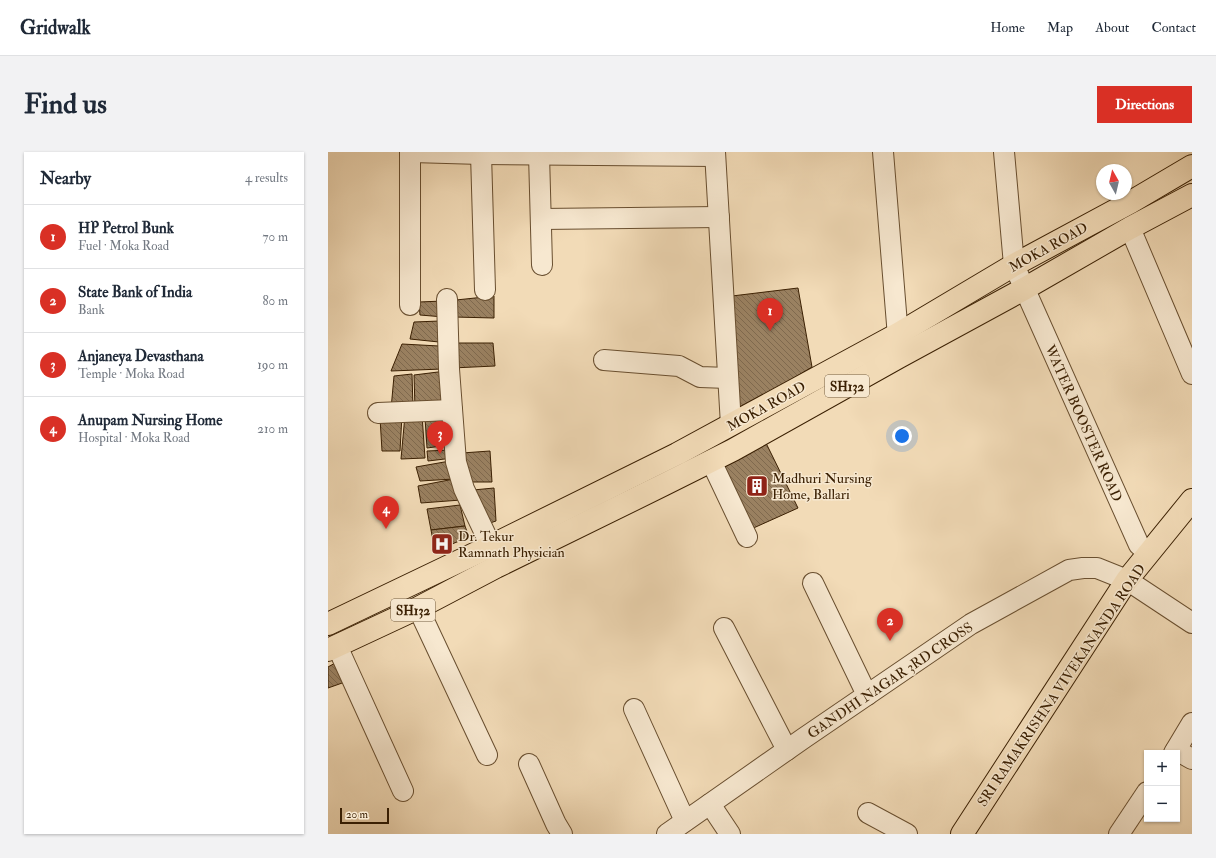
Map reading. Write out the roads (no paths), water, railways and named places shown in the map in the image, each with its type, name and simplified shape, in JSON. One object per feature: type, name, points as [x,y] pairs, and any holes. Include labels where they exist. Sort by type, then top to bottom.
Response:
[{"type":"main road","name":"MOKA ROAD","points":[[328,624],[491,546],[677,454],[898,334],[1014,265],[1131,202],[1192,166]]},
{"type":"main road","name":"MOKA ROAD","points":[[332,648],[418,608],[496,567],[711,461],[1024,289],[1192,194]]},
{"type":"main road","name":"SRI RAMAKRISHNA VIVEKANANDA ROAD","points":[[962,834],[1127,580],[1192,500]]},
{"type":"street","points":[[410,305],[411,152],[481,154],[715,154],[731,425]]},
{"type":"street","points":[[883,152],[900,357]]},
{"type":"street","name":"WATER BOOSTER ROAD","points":[[1004,152],[1014,265],[1139,545],[1150,552]]},
{"type":"street","points":[[481,154],[485,290]]},
{"type":"street","points":[[539,154],[542,265]]},
{"type":"street","points":[[541,219],[719,217]]},
{"type":"street","points":[[1130,228],[1192,374]]},
{"type":"street","points":[[447,299],[449,369],[456,462],[464,489],[491,546]]},
{"type":"street","points":[[604,360],[679,366],[700,377],[728,378]]},
{"type":"street","points":[[378,413],[452,410]]},
{"type":"street","points":[[711,461],[747,537]]},
{"type":"street","name":"GANDHI NAGAR 3RD CROSS","points":[[667,834],[971,624],[1069,570],[1097,568],[1127,580],[1192,623]]},
{"type":"street","points":[[813,584],[867,695]]},
{"type":"street","points":[[418,608],[487,755]]},
{"type":"street","points":[[724,628],[787,750]]},
{"type":"street","points":[[332,648],[403,791]]},
{"type":"street","points":[[634,710],[685,821]]},
{"type":"street","points":[[1181,754],[1192,723]]},
{"type":"street","points":[[529,764],[562,834]]},
{"type":"street","points":[[1119,834],[1144,796]]},
{"type":"street","points":[[710,804],[730,834]]},
{"type":"street","points":[[868,813],[907,834]]},
{"type":"place","name":"HP Petrol Bunk","points":[[770,331]]},
{"type":"place","name":"Anjaneya Devasthana","points":[[440,454]]},
{"type":"place","name":"Madhuri Nursing Home, Ballari","points":[[757,486]]},
{"type":"place","name":"Anupam Nursing Home","points":[[386,529]]},
{"type":"place","name":"Dr. Tekur Ramnath Physician","points":[[442,544]]},
{"type":"place","name":"State Bank of India","points":[[890,641]]}]
